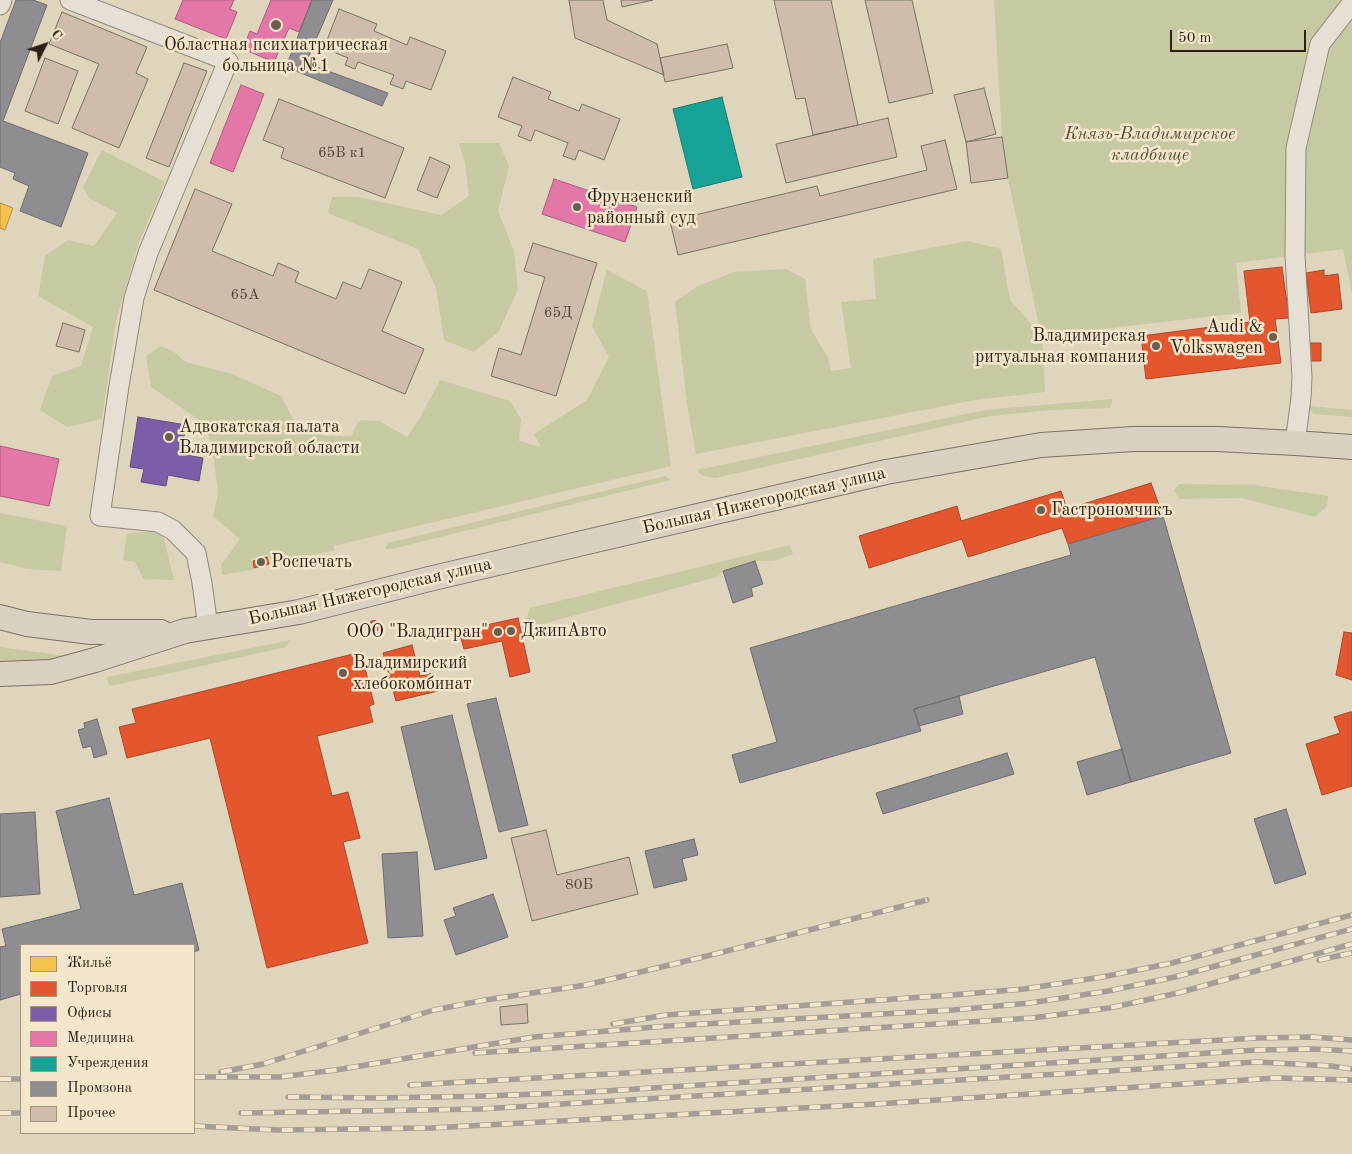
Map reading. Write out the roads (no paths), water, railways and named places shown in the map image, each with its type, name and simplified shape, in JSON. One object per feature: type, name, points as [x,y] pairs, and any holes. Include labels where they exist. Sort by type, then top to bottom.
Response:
[{"type":"main road","name":"Большая Нижегородская улица","points":[[0,674],[51,672],[197,629],[299,612],[429,579],[886,472],[1041,445],[1133,439],[1218,440],[1352,447]]},
{"type":"main road","name":"Большая Нижегородская улица","points":[[0,617],[27,624],[92,632],[197,629]]},
{"type":"lane","points":[[0,5],[2,0]]},
{"type":"lane","points":[[70,0],[228,60],[148,254],[134,298],[118,386],[100,516],[158,522],[173,530],[196,553],[202,582],[197,629]]},
{"type":"lane","points":[[1295,443],[1302,378],[1295,255],[1296,148],[1320,44],[1352,3]]},
{"type":"railway","points":[[221,1072],[263,1064],[434,1010],[485,1000],[586,985],[927,900]]},
{"type":"railway","points":[[613,1024],[666,1015],[1024,989],[1102,977],[1172,963],[1352,915]]},
{"type":"railway","points":[[195,1077],[279,1077],[336,1070],[534,1037],[668,1026],[953,1010],[1030,1003],[1108,991],[1175,977],[1352,929]]},
{"type":"railway","points":[[475,1053],[1032,1018],[1109,1008],[1178,993],[1352,944]]},
{"type":"railway","points":[[1319,960],[1352,953]]},
{"type":"railway","points":[[410,1085],[1258,1038],[1313,1037],[1352,1040]]},
{"type":"railway","points":[[288,1097],[380,1098],[589,1092],[1257,1050],[1313,1049],[1352,1051]]},
{"type":"railway","points":[[241,1113],[480,1109],[1257,1062],[1352,1069]]},
{"type":"railway","points":[[195,1126],[277,1130],[431,1128],[876,1104],[1276,1078],[1352,1080]]},
{"type":"railway","points":[[0,1079],[20,1079]]},
{"type":"railway","points":[[0,1113],[20,1113]]},
{"type":"place","name":"Областная психиатрическая больница №1","points":[[276,25]]},
{"type":"place","name":"Фрунзенский районный суд","points":[[577,207]]},
{"type":"place","name":"Audi & Volkswagen","points":[[1273,337]]},
{"type":"place","name":"Владимирская ритуальная компания","points":[[1156,346]]},
{"type":"place","name":"Адвокатская палата Владимирской области","points":[[169,437]]},
{"type":"place","name":"Гастрономчикъ","points":[[1041,510]]},
{"type":"place","name":"Роспечать","points":[[261,562]]},
{"type":"place","name":"ДжипАвто","points":[[511,631]]},
{"type":"place","name":"ООО \"Владигран\"","points":[[498,632]]},
{"type":"place","name":"Владимирский хлебокомбинат","points":[[343,673]]},
{"type":"park label","name":"Князь-Владимирское кладбище","points":[[1150,144]]}]
